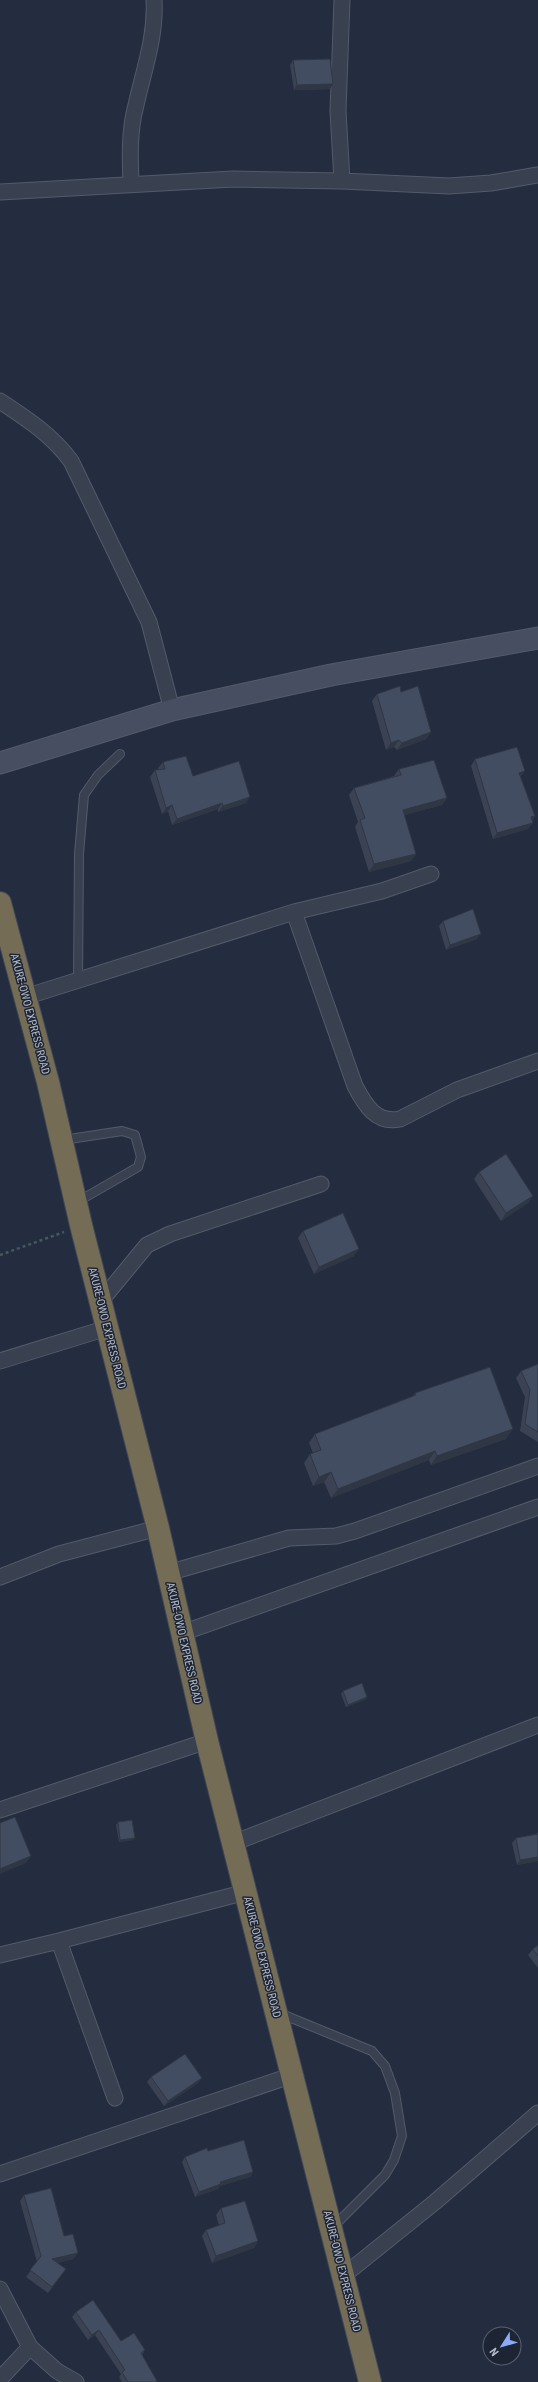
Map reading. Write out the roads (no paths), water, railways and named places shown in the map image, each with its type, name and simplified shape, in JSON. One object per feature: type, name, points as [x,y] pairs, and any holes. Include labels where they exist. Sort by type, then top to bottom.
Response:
[{"type":"highway","name":"AKURE-OWO EXPRESS ROAD","points":[[0,903],[62,1140],[100,1302],[158,1528],[207,1741],[370,2382]]},
{"type":"street","points":[[131,184],[131,131],[135,106],[149,60],[155,14],[154,0]]},
{"type":"street","points":[[342,0],[338,111],[342,181]]},
{"type":"street","points":[[0,192],[232,179],[342,181],[449,186],[491,183],[538,175]]},
{"type":"street","points":[[0,401],[34,423],[62,449],[71,461],[149,622],[172,710]]},
{"type":"street","points":[[0,763],[172,710],[331,675],[538,638]]},
{"type":"street","points":[[25,997],[294,912],[382,891],[431,874]]},
{"type":"street","points":[[294,912],[354,1086],[365,1105],[376,1115],[391,1121],[400,1119],[457,1090],[538,1061]]},
{"type":"street","points":[[100,1302],[147,1245],[170,1234],[321,1184]]},
{"type":"street","points":[[0,1361],[107,1328]]},
{"type":"street","points":[[168,1573],[289,1538],[336,1536],[355,1531],[538,1466]]},
{"type":"street","points":[[182,1633],[538,1507]]},
{"type":"street","points":[[0,1578],[59,1554],[158,1528]]},
{"type":"street","points":[[233,1843],[538,1725]]},
{"type":"street","points":[[0,1810],[207,1741]]},
{"type":"street","points":[[0,1955],[246,1892]]},
{"type":"street","points":[[59,1941],[115,2098]]},
{"type":"street","points":[[0,2174],[293,2076]]},
{"type":"street","points":[[343,2276],[435,2202],[538,2113]]},
{"type":"street","points":[[0,2289],[30,2347],[57,2371],[76,2382]]},
{"type":"street","points":[[1,2380],[30,2347]]},
{"type":"lane","points":[[78,980],[79,854],[84,796],[98,775],[120,754]]},
{"type":"lane","points":[[62,1140],[122,1131],[135,1135],[141,1157],[138,1167],[76,1202]]},
{"type":"lane","points":[[276,2012],[372,2051],[385,2066],[395,2093],[402,2136],[394,2160],[385,2175],[331,2228]]}]
